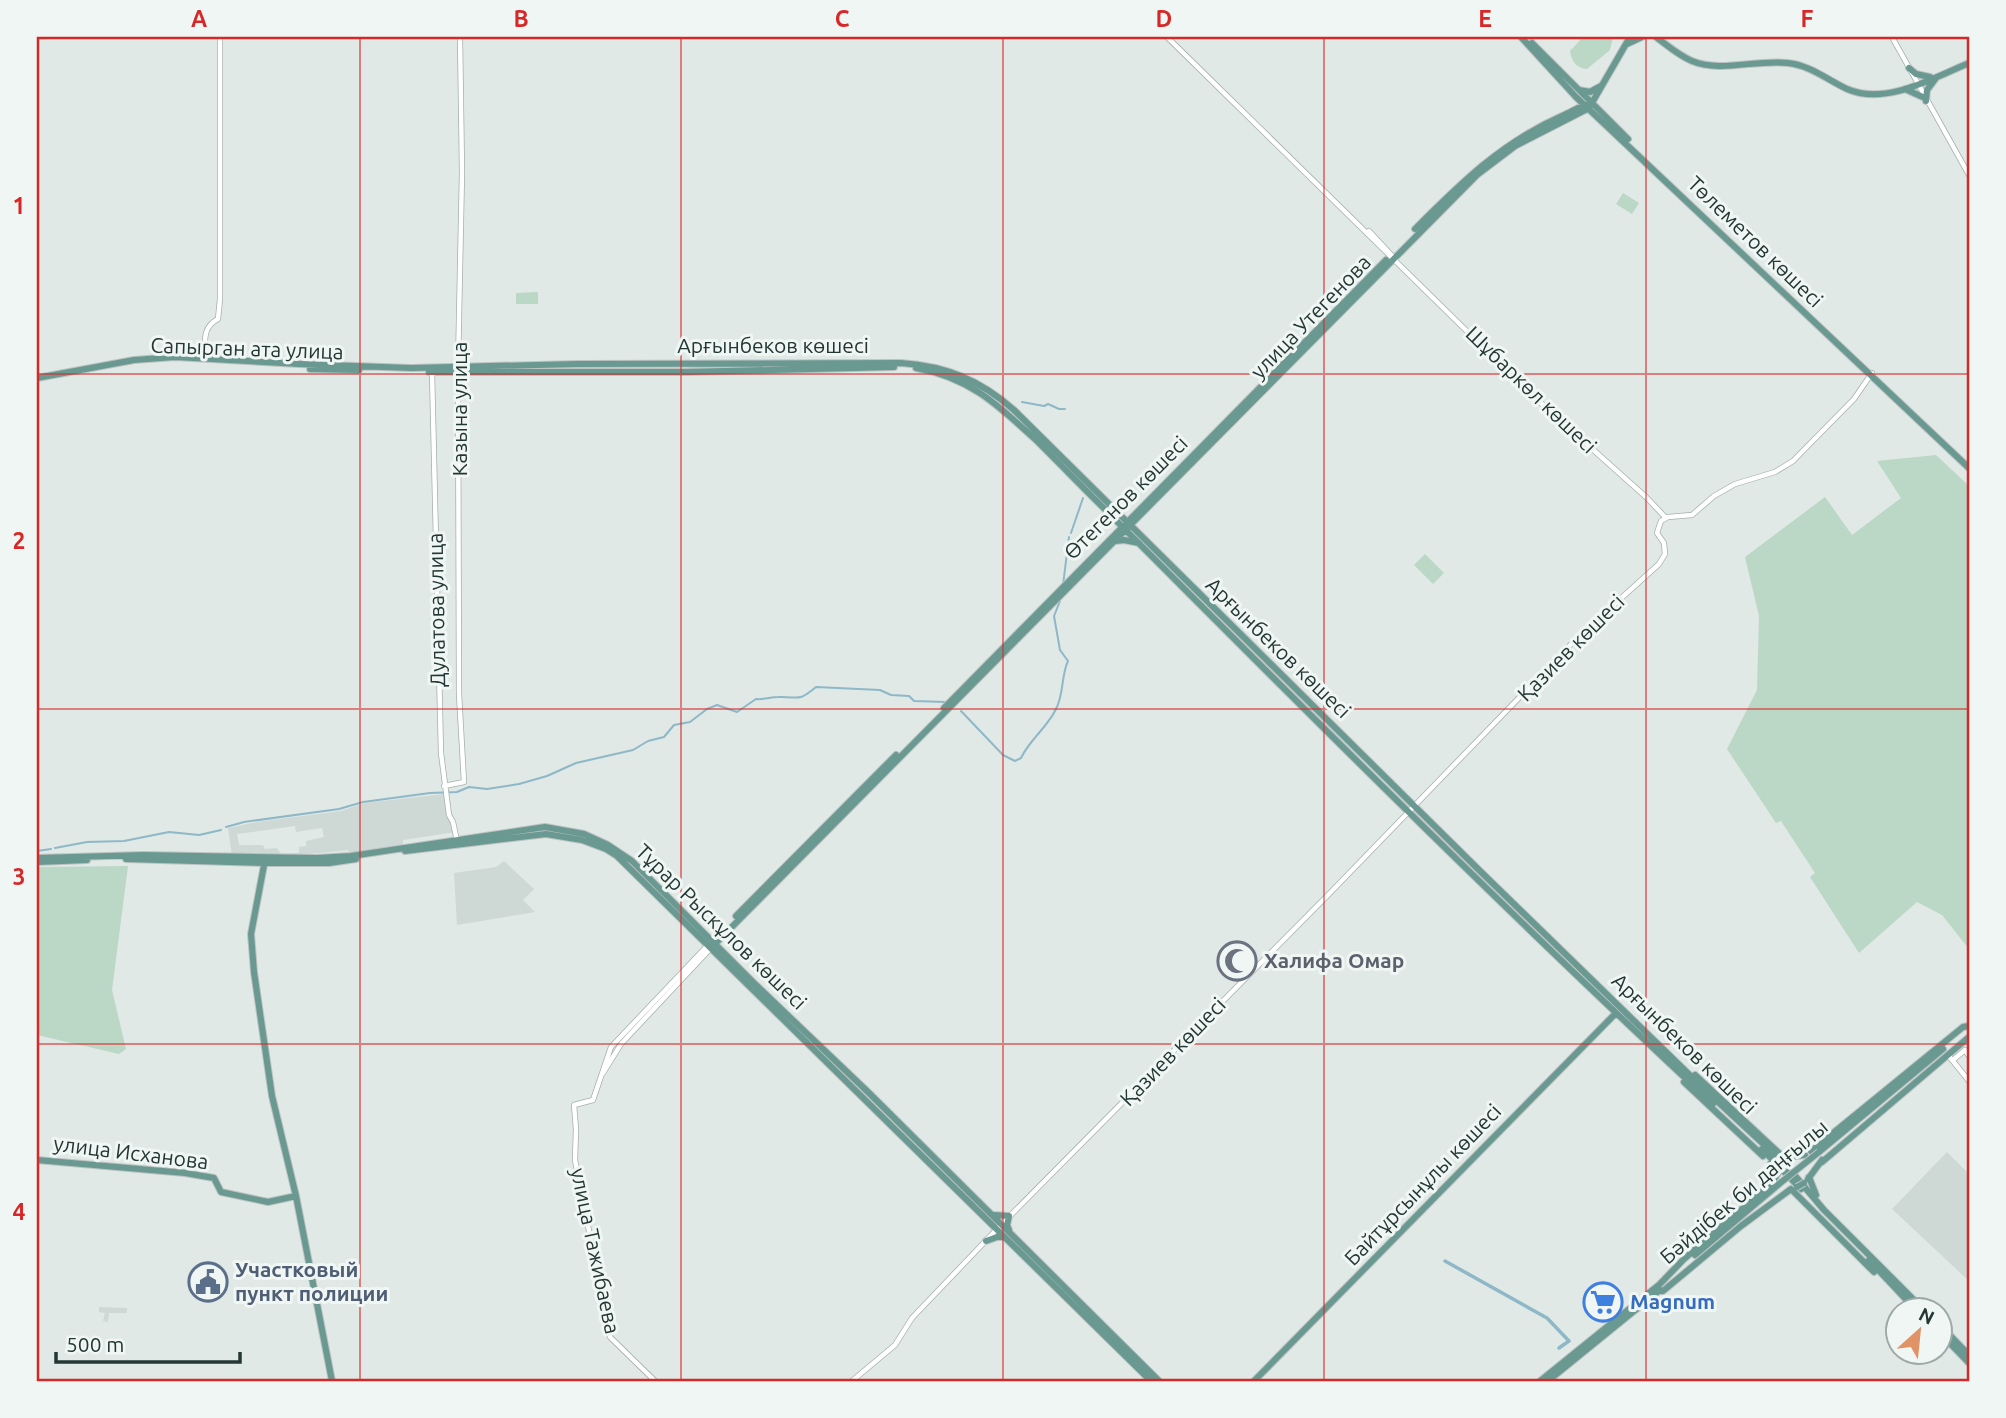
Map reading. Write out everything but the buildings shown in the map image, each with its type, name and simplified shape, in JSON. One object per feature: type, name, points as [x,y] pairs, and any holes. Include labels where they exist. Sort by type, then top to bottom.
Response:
[{"type":"main road","name":"Төлеметов көшесі","points":[[1523,37],[1588,105],[1969,466]]},
{"type":"main road","points":[[1588,105],[1600,91],[1629,40],[1642,37]]},
{"type":"main road","points":[[1656,37],[1680,55],[1700,63],[1713,66],[1787,63],[1803,67],[1857,93],[1893,93],[1969,62]]},
{"type":"main road","points":[[1903,90],[1908,81],[1909,69],[1920,76],[1936,76]]},
{"type":"main road","points":[[1903,90],[1926,99],[1928,87],[1936,76]]},
{"type":"main road","points":[[1600,91],[1600,114],[1578,112],[1576,93],[1590,92],[1605,82]]},
{"type":"main road","name":"Өтегенов көшесі","points":[[711,945],[978,677],[1113,535],[1142,510],[1258,386],[1297,353],[1358,286],[1393,257],[1411,232],[1446,196],[1485,161],[1518,139],[1588,105]]},
{"type":"main road","name":"улица Утегенова","points":[[1393,257],[1493,162],[1515,146],[1578,112]]},
{"type":"main road","name":"улица Утегенова","points":[[1142,510],[1376,271]]},
{"type":"main road","name":"Сапырган ата улица","points":[[37,380],[134,359],[205,358],[299,365],[458,370]]},
{"type":"main road","name":"Сапырган ата улица","points":[[37,380],[135,364],[184,360],[299,369],[432,372],[458,370]]},
{"type":"main road","name":"Арғынбеков көшесі","points":[[458,370],[906,365],[939,373],[976,388],[1053,453],[1326,732],[1411,808],[1908,1296]]},
{"type":"main road","points":[[1111,544],[1120,540],[1141,541],[1137,527],[1142,510],[1125,514],[1110,511],[1113,535]]},
{"type":"main road","points":[[1111,544],[1125,526]]},
{"type":"main road","name":"Өтегенов көшесі","points":[[711,945],[720,932],[1111,544]]},
{"type":"main road","name":"Арғынбеков көшесі","points":[[1411,808],[1616,1013],[1665,1055]]},
{"type":"main road","name":"Тұрар Рыскұлов көшесі","points":[[37,860],[328,860],[458,842],[558,833],[606,849],[617,856],[702,932],[711,945]]},
{"type":"main road","name":"Тұрар Рыскұлов көшесі","points":[[37,860],[143,855],[265,861]]},
{"type":"main road","points":[[265,861],[251,934],[253,960],[272,1096],[296,1196],[332,1381]]},
{"type":"main road","name":"Тұрар Рыскұлов көшесі","points":[[657,891],[1067,1295],[1159,1381]]},
{"type":"main road","points":[[702,932],[712,935],[720,932]]},
{"type":"main road","name":"Байтұрсынұлы көшесі","points":[[1254,1381],[1616,1013]]},
{"type":"main road","points":[[1548,1381],[1780,1185],[1951,1057],[1969,1031],[1964,1027],[1808,1153],[1781,1169],[1771,1184],[1684,1259],[1658,1288]]},
{"type":"main road","name":"Бәйдібек би даңғылы","points":[[1821,1156],[1969,1031]]},
{"type":"main road","points":[[1665,1055],[1679,1061],[1780,1154],[1788,1157],[1818,1153],[1821,1156]]},
{"type":"main road","points":[[1665,1055],[1673,1072],[1766,1159],[1781,1169],[1786,1186],[1800,1184],[1813,1191],[1894,1283]]},
{"type":"main road","points":[[1658,1288],[1663,1291],[1741,1226],[1800,1184],[1821,1156]]},
{"type":"main road","name":"улица Исханова","points":[[37,1160],[185,1172],[214,1178],[221,1192],[268,1202],[296,1196]]},
{"type":"main road","points":[[1800,1184],[1867,1265],[1894,1283]]},
{"type":"main road","points":[[989,1216],[1009,1216],[1008,1236],[988,1239],[991,1230],[989,1216]]},
{"type":"main road","name":"Арғынбеков көшесі","points":[[1894,1283],[1905,1296]]},
{"type":"main road","name":"Бәйдібек би даңғылы","points":[[1540,1381],[1658,1288]]},
{"type":"main road","points":[[1954,1339],[1969,1355]]},
{"type":"main road","points":[[1954,1347],[1969,1363]]},
{"type":"main road","name":"Тұрар Рыскұлов көшесі","points":[[1126,1352],[1151,1381]]},
{"type":"street","points":[[205,358],[205,336],[211,323],[218,319],[220,299],[220,37]]},
{"type":"street","name":"Казына улица","points":[[444,786],[464,782],[459,694],[458,370],[462,162],[460,37]]},
{"type":"street","name":"Шұбаркөл көшесі","points":[[1169,37],[1533,396],[1646,497],[1665,518]]},
{"type":"street","points":[[1892,37],[1969,176]]},
{"type":"street","name":"Дулатова улица","points":[[432,372],[440,743],[449,815],[458,842]]},
{"type":"street","points":[[1665,518],[1692,515],[1714,496],[1735,484],[1775,472],[1793,461],[1854,400],[1871,374]]},
{"type":"street","name":"Қазиев көшесі","points":[[852,1381],[895,1345],[912,1318],[1009,1216],[1495,725],[1585,629],[1659,564],[1665,554],[1664,543],[1657,533],[1657,527],[1665,518]]},
{"type":"street","name":"улица Тажибаева","points":[[655,1381],[610,1337],[575,1160],[574,1105],[593,1100],[611,1047],[711,945]]},
{"type":"street","points":[[1969,1056],[1965,1050],[1951,1057],[1969,1081]]},
{"type":"shaded area","points":[[444,794],[456,832],[403,840],[403,845],[350,854],[348,850],[309,854],[309,857],[232,856],[228,828],[341,811],[365,803]],"holes":[[[295,826],[296,832],[322,828],[324,837],[306,841],[306,846],[299,847],[299,853],[281,854],[277,848],[239,845],[237,834]]]},
{"type":"shaded area","points":[[504,861],[534,889],[523,900],[535,912],[457,925],[454,873],[496,867]]},
{"type":"shaded area","points":[[1947,1152],[1969,1174],[1969,1281],[1892,1209]]},
{"type":"shaded area","points":[[99,1307],[127,1308],[127,1313],[109,1313],[108,1322],[103,1321],[105,1313],[99,1312]]},
{"type":"green space","points":[[1583,37],[1613,37],[1610,50],[1587,69],[1575,64],[1570,51]]},
{"type":"green space","points":[[1623,193],[1639,203],[1632,214],[1616,204]]},
{"type":"green space","points":[[538,292],[538,304],[516,304],[516,293]]},
{"type":"green space","points":[[1936,455],[1969,486],[1969,949],[1942,915],[1917,902],[1859,953],[1810,877],[1815,873],[1781,821],[1776,823],[1727,749],[1757,690],[1759,616],[1745,557],[1825,497],[1852,535],[1901,498],[1877,461]]},
{"type":"green space","points":[[1425,554],[1444,573],[1433,584],[1414,565]]},
{"type":"green space","points":[[128,866],[112,990],[126,1049],[119,1054],[37,1035],[37,867]]},
{"type":"green space","points":[[868,1096],[995,1222],[994,1224],[866,1098]]},
{"type":"waterway","points":[[1022,402],[1044,406],[1048,404],[1065,409]]},
{"type":"waterway","points":[[1071,533],[1083,498]]},
{"type":"waterway","points":[[1063,585],[1069,537]]},
{"type":"waterway","points":[[961,711],[1003,755],[1015,761],[1021,758],[1059,703],[1068,661],[1060,650],[1054,616],[1060,601]]},
{"type":"waterway","points":[[226,827],[244,822],[339,809],[363,802],[457,792],[469,787],[487,789],[519,784],[547,776],[576,763],[633,750],[648,741],[664,737],[674,725],[690,722],[717,705],[737,712],[756,699],[798,698],[816,687],[880,690],[891,695],[909,696],[914,701],[946,702]]},
{"type":"waterway","points":[[55,848],[87,842],[124,841],[169,832],[199,835],[221,830]]},
{"type":"waterway","points":[[37,851],[51,849]]},
{"type":"waterway","points":[[1445,1261],[1547,1318],[1569,1341],[1559,1348]]},
{"type":"place","name":"Халифа Омар","points":[[1237,961]]},
{"type":"place","name":"Участковый пункт полиции","points":[[208,1282]]},
{"type":"place","name":"Magnum","points":[[1603,1302]]}]
